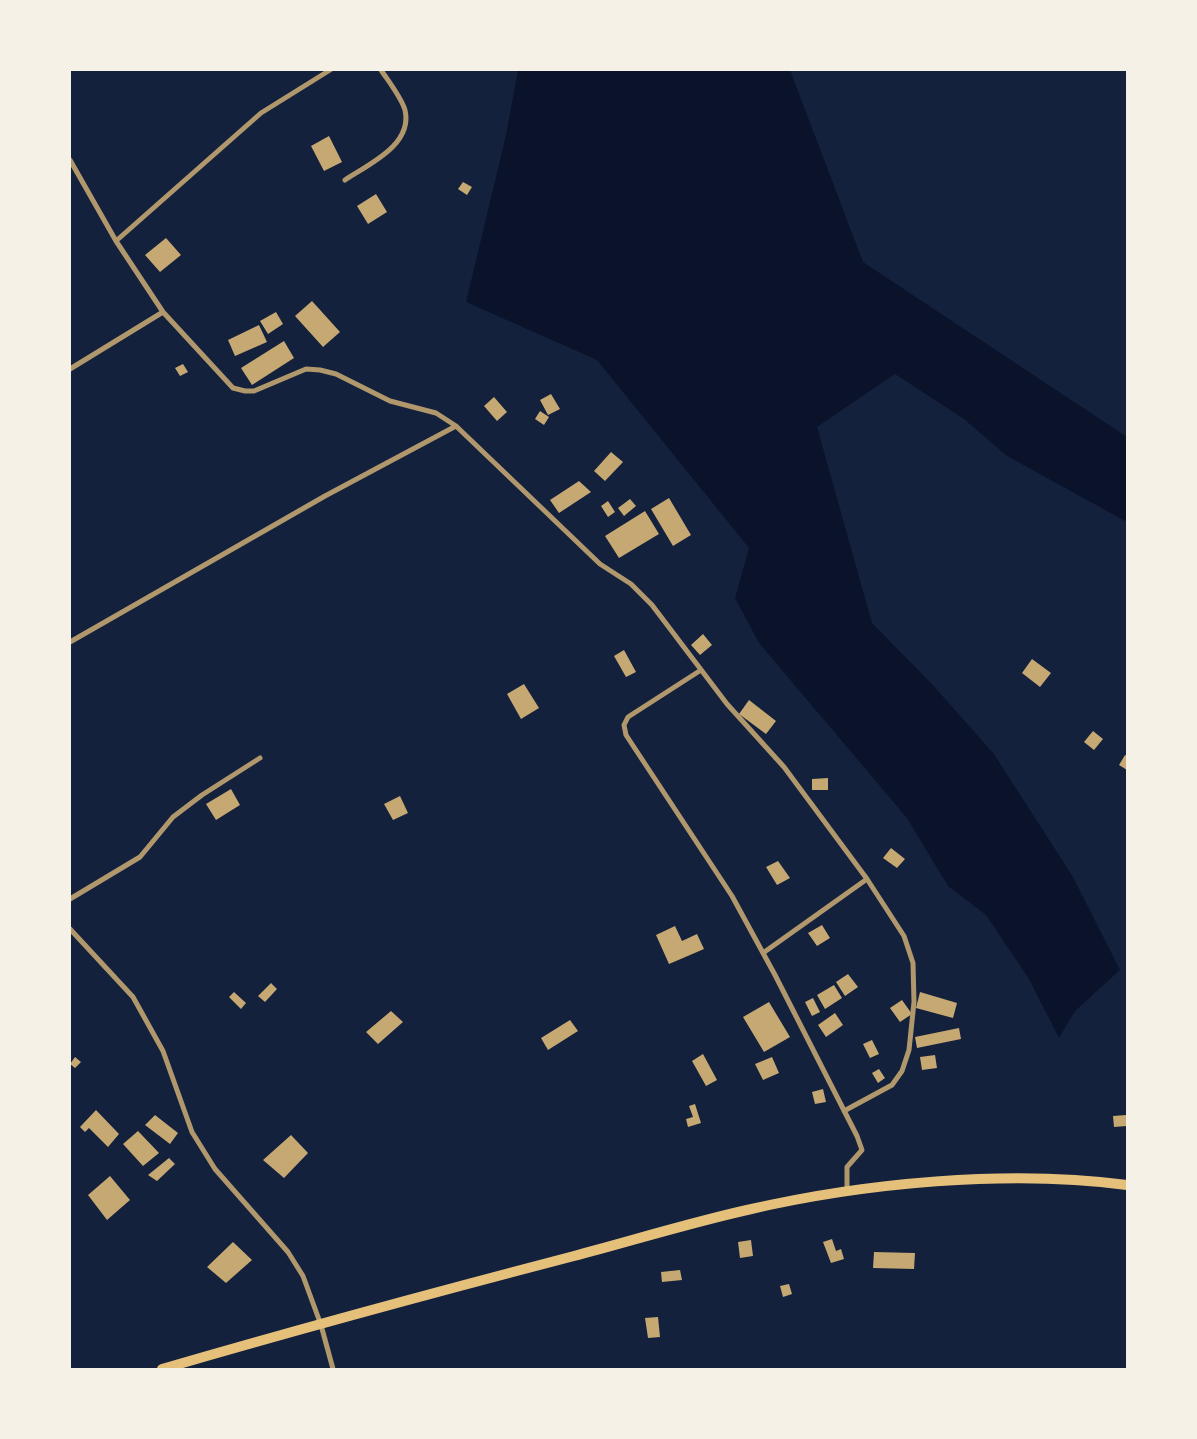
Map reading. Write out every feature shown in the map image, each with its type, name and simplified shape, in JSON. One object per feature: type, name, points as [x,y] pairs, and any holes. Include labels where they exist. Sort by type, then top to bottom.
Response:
[{"type":"main road","points":[[162,1369],[441,1290],[748,1210],[847,1192],[955,1180],[1026,1179],[1127,1185]]},
{"type":"street","points":[[116,241],[261,113],[330,70]]},
{"type":"street","points":[[345,180],[398,142],[406,126],[404,108],[381,70]]},
{"type":"street","points":[[70,160],[116,241],[163,312],[233,388],[244,392],[254,391],[306,369],[320,370],[336,374],[390,401],[436,413],[456,426],[600,564],[631,584],[652,605],[727,704],[784,767],[867,880],[904,936],[913,963],[914,1002],[909,1050],[902,1071],[892,1085],[844,1111]]},
{"type":"street","points":[[70,369],[163,312]]},
{"type":"street","points":[[70,642],[325,496],[456,426]]},
{"type":"street","points":[[702,670],[628,717],[624,725],[626,735],[732,896],[844,1111],[862,1150],[847,1167],[847,1192]]},
{"type":"street","points":[[70,899],[140,857],[173,817],[202,795],[260,758]]},
{"type":"street","points":[[763,953],[867,880]]},
{"type":"street","points":[[70,929],[133,997],[163,1051],[192,1132],[215,1168],[288,1252],[303,1276],[321,1325],[333,1369]]},
{"type":"water","points":[[518,70],[790,70],[863,262],[1127,437],[1127,522],[1007,456],[964,419],[895,374],[817,427],[872,623],[930,682],[994,754],[1073,877],[1120,970],[1075,1011],[1059,1038],[1029,979],[986,915],[948,886],[907,818],[759,643],[735,598],[749,548],[597,360],[466,302],[506,135]]},
{"type":"building","points":[[329,136],[342,162],[324,171],[311,146]]},
{"type":"building","points":[[463,182],[472,187],[467,195],[458,189]]},
{"type":"building","points":[[376,194],[387,212],[368,224],[357,206]]},
{"type":"building","points":[[166,238],[181,255],[160,272],[145,255]]},
{"type":"building","points":[[312,301],[340,332],[323,347],[295,316]]},
{"type":"building","points":[[276,312],[283,324],[268,334],[260,321]]},
{"type":"building","points":[[259,325],[267,342],[235,356],[228,340]]},
{"type":"building","points":[[284,341],[294,358],[252,385],[241,368]]},
{"type":"building","points":[[183,364],[188,372],[180,376],[175,368]]},
{"type":"building","points":[[551,394],[560,409],[548,415],[540,400]]},
{"type":"building","points":[[494,397],[507,412],[497,421],[484,406]]},
{"type":"building","points":[[540,411],[549,417],[544,425],[535,419]]},
{"type":"building","points":[[611,452],[623,462],[605,481],[594,471]]},
{"type":"building","points":[[579,481],[591,492],[559,513],[550,500]]},
{"type":"building","points":[[669,498],[691,535],[673,546],[651,509]]},
{"type":"building","points":[[630,499],[636,506],[624,516],[618,508]]},
{"type":"building","points":[[608,501],[615,512],[608,517],[601,506]]},
{"type":"building","points":[[645,511],[659,534],[619,558],[605,536]]},
{"type":"building","points":[[703,634],[712,645],[700,655],[691,645]]},
{"type":"building","points":[[624,650],[636,672],[626,677],[614,656]]},
{"type":"building","points":[[1032,659],[1051,673],[1040,687],[1022,673]]},
{"type":"building","points":[[524,684],[539,708],[521,719],[507,694]]},
{"type":"building","points":[[749,700],[776,721],[766,734],[739,714]]},
{"type":"building","points":[[1093,731],[1103,739],[1094,750],[1084,742]]},
{"type":"building","points":[[1125,755],[1127,756],[1127,770],[1119,765]]},
{"type":"building","points":[[828,778],[828,790],[812,790],[812,779]]},
{"type":"building","points":[[231,789],[240,805],[216,820],[206,804]]},
{"type":"building","points":[[400,796],[408,813],[393,820],[384,804]]},
{"type":"building","points":[[891,848],[905,859],[897,868],[883,858]]},
{"type":"building","points":[[778,861],[790,878],[777,885],[766,867]]},
{"type":"building","points":[[822,925],[830,938],[817,946],[808,933]]},
{"type":"building","points":[[675,926],[682,941],[697,934],[704,949],[669,964],[656,935]]},
{"type":"building","points":[[848,974],[858,987],[845,996],[836,982]]},
{"type":"building","points":[[271,983],[277,989],[265,1002],[258,996]]},
{"type":"building","points":[[834,985],[842,998],[825,1009],[817,995]]},
{"type":"building","points":[[234,992],[246,1003],[241,1009],[229,997]]},
{"type":"building","points":[[920,992],[957,1003],[953,1018],[916,1008]]},
{"type":"building","points":[[813,998],[820,1012],[812,1016],[805,1002]]},
{"type":"building","points":[[902,1000],[912,1014],[900,1022],[890,1008]]},
{"type":"building","points":[[769,1002],[790,1037],[764,1052],[743,1017]]},
{"type":"building","points":[[391,1011],[403,1022],[378,1044],[366,1032]]},
{"type":"building","points":[[835,1013],[843,1025],[826,1037],[818,1025]]},
{"type":"building","points":[[570,1020],[578,1031],[548,1050],[541,1038]]},
{"type":"building","points":[[959,1028],[961,1039],[917,1048],[915,1037]]},
{"type":"building","points":[[872,1040],[879,1054],[870,1058],[863,1044]]},
{"type":"building","points":[[703,1054],[717,1080],[706,1086],[692,1061]]},
{"type":"building","points":[[935,1055],[937,1068],[922,1070],[920,1057]]},
{"type":"building","points":[[75,1057],[81,1062],[75,1068],[70,1064]]},
{"type":"building","points":[[772,1057],[779,1073],[763,1080],[755,1064]]},
{"type":"building","points":[[879,1069],[885,1078],[878,1083],[872,1073]]},
{"type":"building","points":[[823,1089],[826,1102],[815,1104],[812,1092]]},
{"type":"building","points":[[695,1104],[701,1123],[688,1127],[686,1119],[693,1117],[689,1106]]},
{"type":"building","points":[[96,1110],[119,1134],[108,1147],[89,1128],[85,1132],[80,1127]]},
{"type":"building","points":[[155,1115],[178,1133],[170,1144],[145,1125]]},
{"type":"building","points":[[1126,1115],[1127,1126],[1114,1127],[1113,1116]]},
{"type":"building","points":[[138,1131],[159,1153],[143,1166],[123,1144]]},
{"type":"building","points":[[291,1135],[308,1153],[284,1178],[263,1160]]},
{"type":"building","points":[[169,1158],[175,1164],[157,1181],[148,1175]]},
{"type":"building","points":[[110,1176],[130,1200],[107,1220],[88,1195]]},
{"type":"building","points":[[832,1239],[836,1251],[841,1249],[844,1259],[831,1263],[823,1242]]},
{"type":"building","points":[[751,1240],[753,1256],[740,1258],[738,1242]]},
{"type":"building","points":[[233,1242],[252,1260],[226,1283],[207,1267]]},
{"type":"building","points":[[874,1252],[915,1253],[914,1269],[873,1268]]},
{"type":"building","points":[[680,1270],[682,1280],[662,1282],[661,1272]]},
{"type":"building","points":[[789,1284],[792,1294],[783,1297],[780,1286]]},
{"type":"building","points":[[658,1317],[660,1337],[648,1338],[645,1318]]}]
